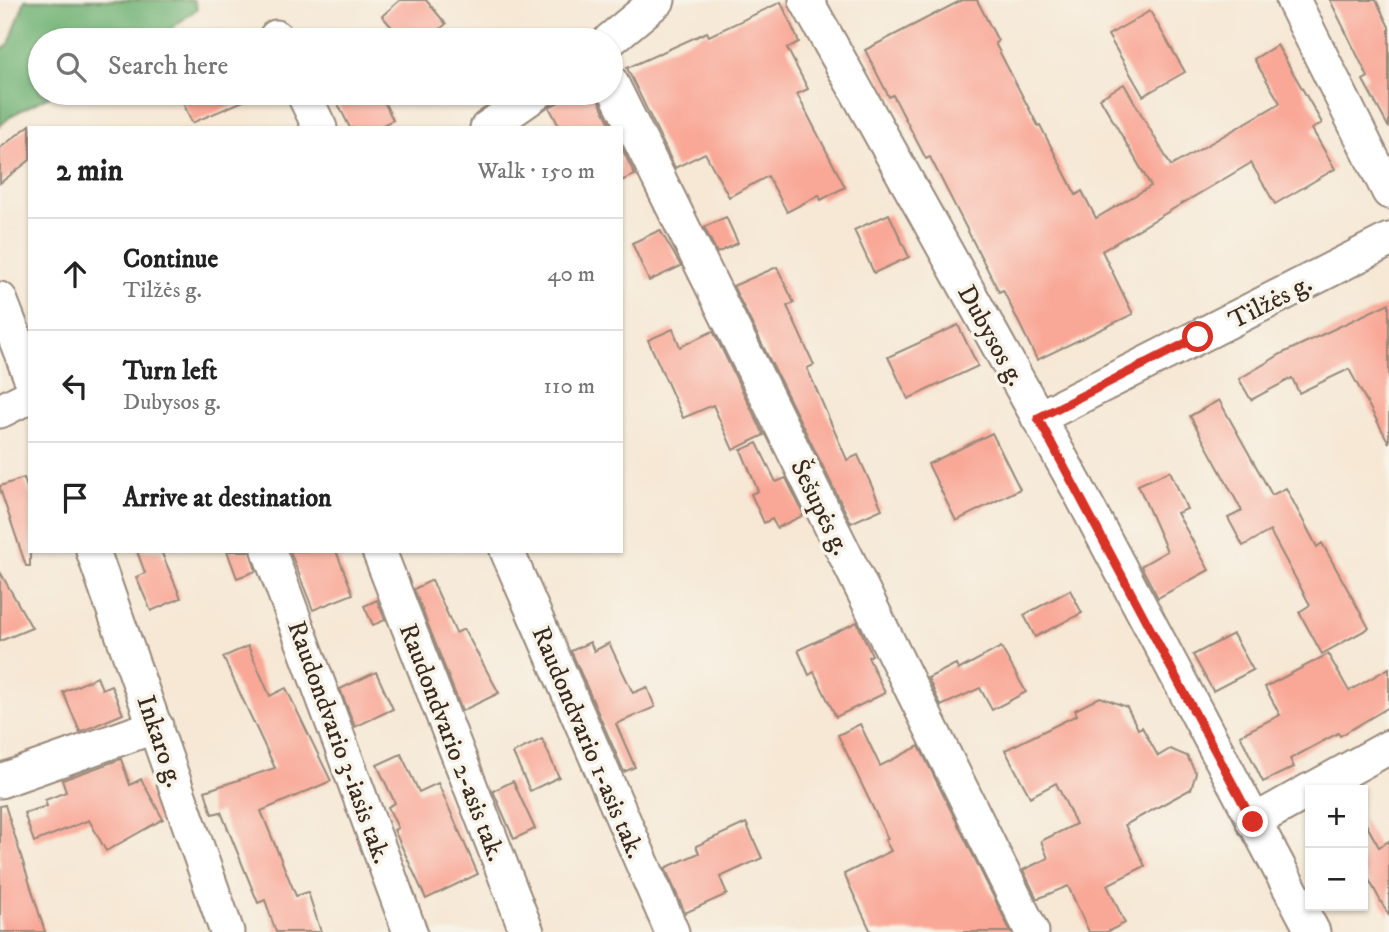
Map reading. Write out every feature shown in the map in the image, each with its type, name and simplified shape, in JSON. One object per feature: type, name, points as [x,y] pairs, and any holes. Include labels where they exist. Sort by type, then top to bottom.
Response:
[{"type":"street","points":[[623,29],[658,0]]},
{"type":"street","name":"Dubysos g.","points":[[806,0],[1038,418],[1313,932]]},
{"type":"street","points":[[1293,0],[1389,192]]},
{"type":"street","points":[[309,105],[319,126]]},
{"type":"street","points":[[490,126],[520,105]]},
{"type":"street","name":"Šešupės g.","points":[[622,105],[1032,932]]},
{"type":"street","name":"Tilžės g.","points":[[1038,418],[1389,240]]},
{"type":"street","points":[[0,299],[28,371]]},
{"type":"street","points":[[0,411],[28,397]]},
{"type":"street","name":"Inkaro g.","points":[[94,553],[227,932]]},
{"type":"street","name":"Raudondvario 3-iasis tak.","points":[[270,553],[410,932]]},
{"type":"street","name":"Raudondvario 2-asis tak.","points":[[380,553],[527,932]]},
{"type":"street","name":"Raudondvario 1-asis tak.","points":[[508,553],[672,932]]},
{"type":"street","points":[[0,781],[156,726]]},
{"type":"street","points":[[1319,785],[1389,747]]},
{"type":"street","points":[[1253,822],[1305,793]]},
{"type":"green space","points":[[25,0],[194,0],[197,9],[172,28],[28,28],[28,105],[32,105],[12,115],[0,126],[0,51],[9,44]]},
{"type":"building","points":[[400,0],[426,0],[446,24],[441,28],[392,28],[382,16]]},
{"type":"building","points":[[962,0],[977,0],[998,41],[995,43],[1038,126],[1040,125],[1076,195],[1082,191],[1096,218],[1151,186],[1100,98],[1124,84],[1171,166],[1280,103],[1254,59],[1277,45],[1322,123],[1312,129],[1335,169],[1275,204],[1251,163],[1102,251],[1133,314],[1037,360],[1003,290],[999,292],[930,157],[926,159],[893,95],[889,97],[865,50]]},
{"type":"building","points":[[1330,0],[1376,0],[1389,27],[1389,128],[1363,80],[1368,77]]},
{"type":"building","points":[[781,2],[799,42],[787,48],[808,89],[797,94],[845,187],[821,200],[819,195],[787,212],[768,176],[729,197],[705,153],[675,168],[627,68],[707,32],[709,36]]},
{"type":"building","points":[[1150,11],[1185,72],[1143,96],[1108,35]]},
{"type":"building","points":[[184,105],[234,105],[192,123]]},
{"type":"building","points":[[338,105],[386,105],[393,120],[381,126],[349,126]]},
{"type":"building","points":[[601,105],[611,126],[559,126],[549,107]]},
{"type":"building","points":[[28,127],[28,162],[0,183],[0,148]]},
{"type":"building","points":[[623,150],[635,175],[623,180]]},
{"type":"building","points":[[889,214],[909,257],[874,273],[854,230]]},
{"type":"building","points":[[726,217],[738,243],[717,253],[704,227]]},
{"type":"building","points":[[660,230],[681,266],[649,281],[632,243]]},
{"type":"building","points":[[777,267],[794,303],[787,306],[814,365],[807,368],[847,460],[858,455],[882,509],[851,523],[733,286]]},
{"type":"building","points":[[1389,303],[1389,443],[1349,369],[1299,393],[1292,378],[1251,400],[1239,379],[1281,354]]},
{"type":"building","points":[[958,325],[978,366],[908,399],[888,357]]},
{"type":"building","points":[[673,329],[680,347],[713,331],[764,435],[733,450],[713,405],[683,418],[648,340]]},
{"type":"building","points":[[1219,400],[1272,495],[1286,488],[1317,547],[1322,543],[1369,628],[1322,654],[1299,612],[1310,605],[1270,531],[1243,546],[1228,518],[1242,511],[1190,416]]},
{"type":"building","points":[[992,433],[1020,489],[956,521],[928,464]]},
{"type":"building","points":[[757,443],[776,482],[786,478],[804,515],[777,528],[772,519],[764,523],[751,494],[758,491],[741,450]]},
{"type":"building","points":[[1170,471],[1187,509],[1177,513],[1209,570],[1158,598],[1141,566],[1167,551],[1138,485]]},
{"type":"building","points":[[24,478],[28,490],[30,566],[26,566],[0,486]]},
{"type":"building","points":[[138,553],[162,553],[181,598],[151,611],[136,577],[145,573]]},
{"type":"building","points":[[228,553],[251,553],[256,571],[237,578]]},
{"type":"building","points":[[291,553],[337,553],[353,594],[313,610]]},
{"type":"building","points":[[0,572],[32,628],[0,641]]},
{"type":"building","points":[[432,580],[456,633],[464,629],[499,693],[462,711],[414,589]]},
{"type":"building","points":[[1070,590],[1082,613],[1035,637],[1024,615]]},
{"type":"building","points":[[377,600],[385,620],[373,625],[364,606]]},
{"type":"building","points":[[857,622],[872,655],[868,657],[885,693],[836,717],[814,672],[809,675],[798,650]]},
{"type":"building","points":[[1233,634],[1253,670],[1213,691],[1193,655]]},
{"type":"building","points":[[590,642],[594,651],[609,643],[633,693],[647,687],[655,707],[616,724],[635,767],[624,772],[571,651]]},
{"type":"building","points":[[248,646],[270,696],[286,688],[331,781],[261,811],[296,896],[308,892],[321,932],[276,932],[265,900],[258,903],[221,812],[212,814],[205,791],[275,768],[223,657]]},
{"type":"building","points":[[1001,647],[1026,692],[992,710],[980,688],[941,706],[928,678],[956,664],[958,670]]},
{"type":"building","points":[[1328,654],[1349,691],[1389,668],[1389,707],[1340,736],[1338,733],[1290,759],[1294,767],[1263,782],[1240,735],[1280,715],[1265,687]]},
{"type":"building","points":[[376,672],[393,709],[355,727],[340,689]]},
{"type":"building","points":[[97,677],[102,689],[111,685],[123,714],[80,732],[63,692]]},
{"type":"building","points":[[1100,697],[1127,707],[1138,729],[1142,727],[1158,756],[1170,749],[1187,756],[1196,773],[1191,789],[1125,825],[1145,866],[1107,885],[1125,923],[1107,932],[1089,932],[1068,886],[1037,899],[1023,870],[1048,858],[1041,841],[1076,824],[1056,783],[1030,797],[1005,750],[1077,715],[1075,710]]},
{"type":"building","points":[[860,724],[880,766],[919,746],[1011,932],[871,932],[844,874],[891,851],[885,840],[888,839],[838,735]]},
{"type":"building","points":[[542,739],[559,777],[530,791],[513,753]]},
{"type":"building","points":[[401,754],[419,792],[438,783],[478,874],[426,899],[394,830],[398,828],[388,807],[395,803],[377,765]]},
{"type":"building","points":[[121,759],[130,785],[141,779],[163,819],[106,851],[89,820],[34,842],[24,813],[47,806],[45,800],[66,792],[62,780]]},
{"type":"building","points":[[513,781],[535,829],[514,839],[493,791]]},
{"type":"building","points":[[5,805],[45,932],[0,932],[0,806]]},
{"type":"building","points":[[746,823],[762,858],[720,877],[727,894],[685,913],[665,868],[699,853],[696,846]]},
{"type":"building","points":[[1368,828],[1379,847],[1389,841],[1389,916],[1368,878]]},
{"type":"route","points":[[1198,337],[1038,418],[1253,822]]}]
